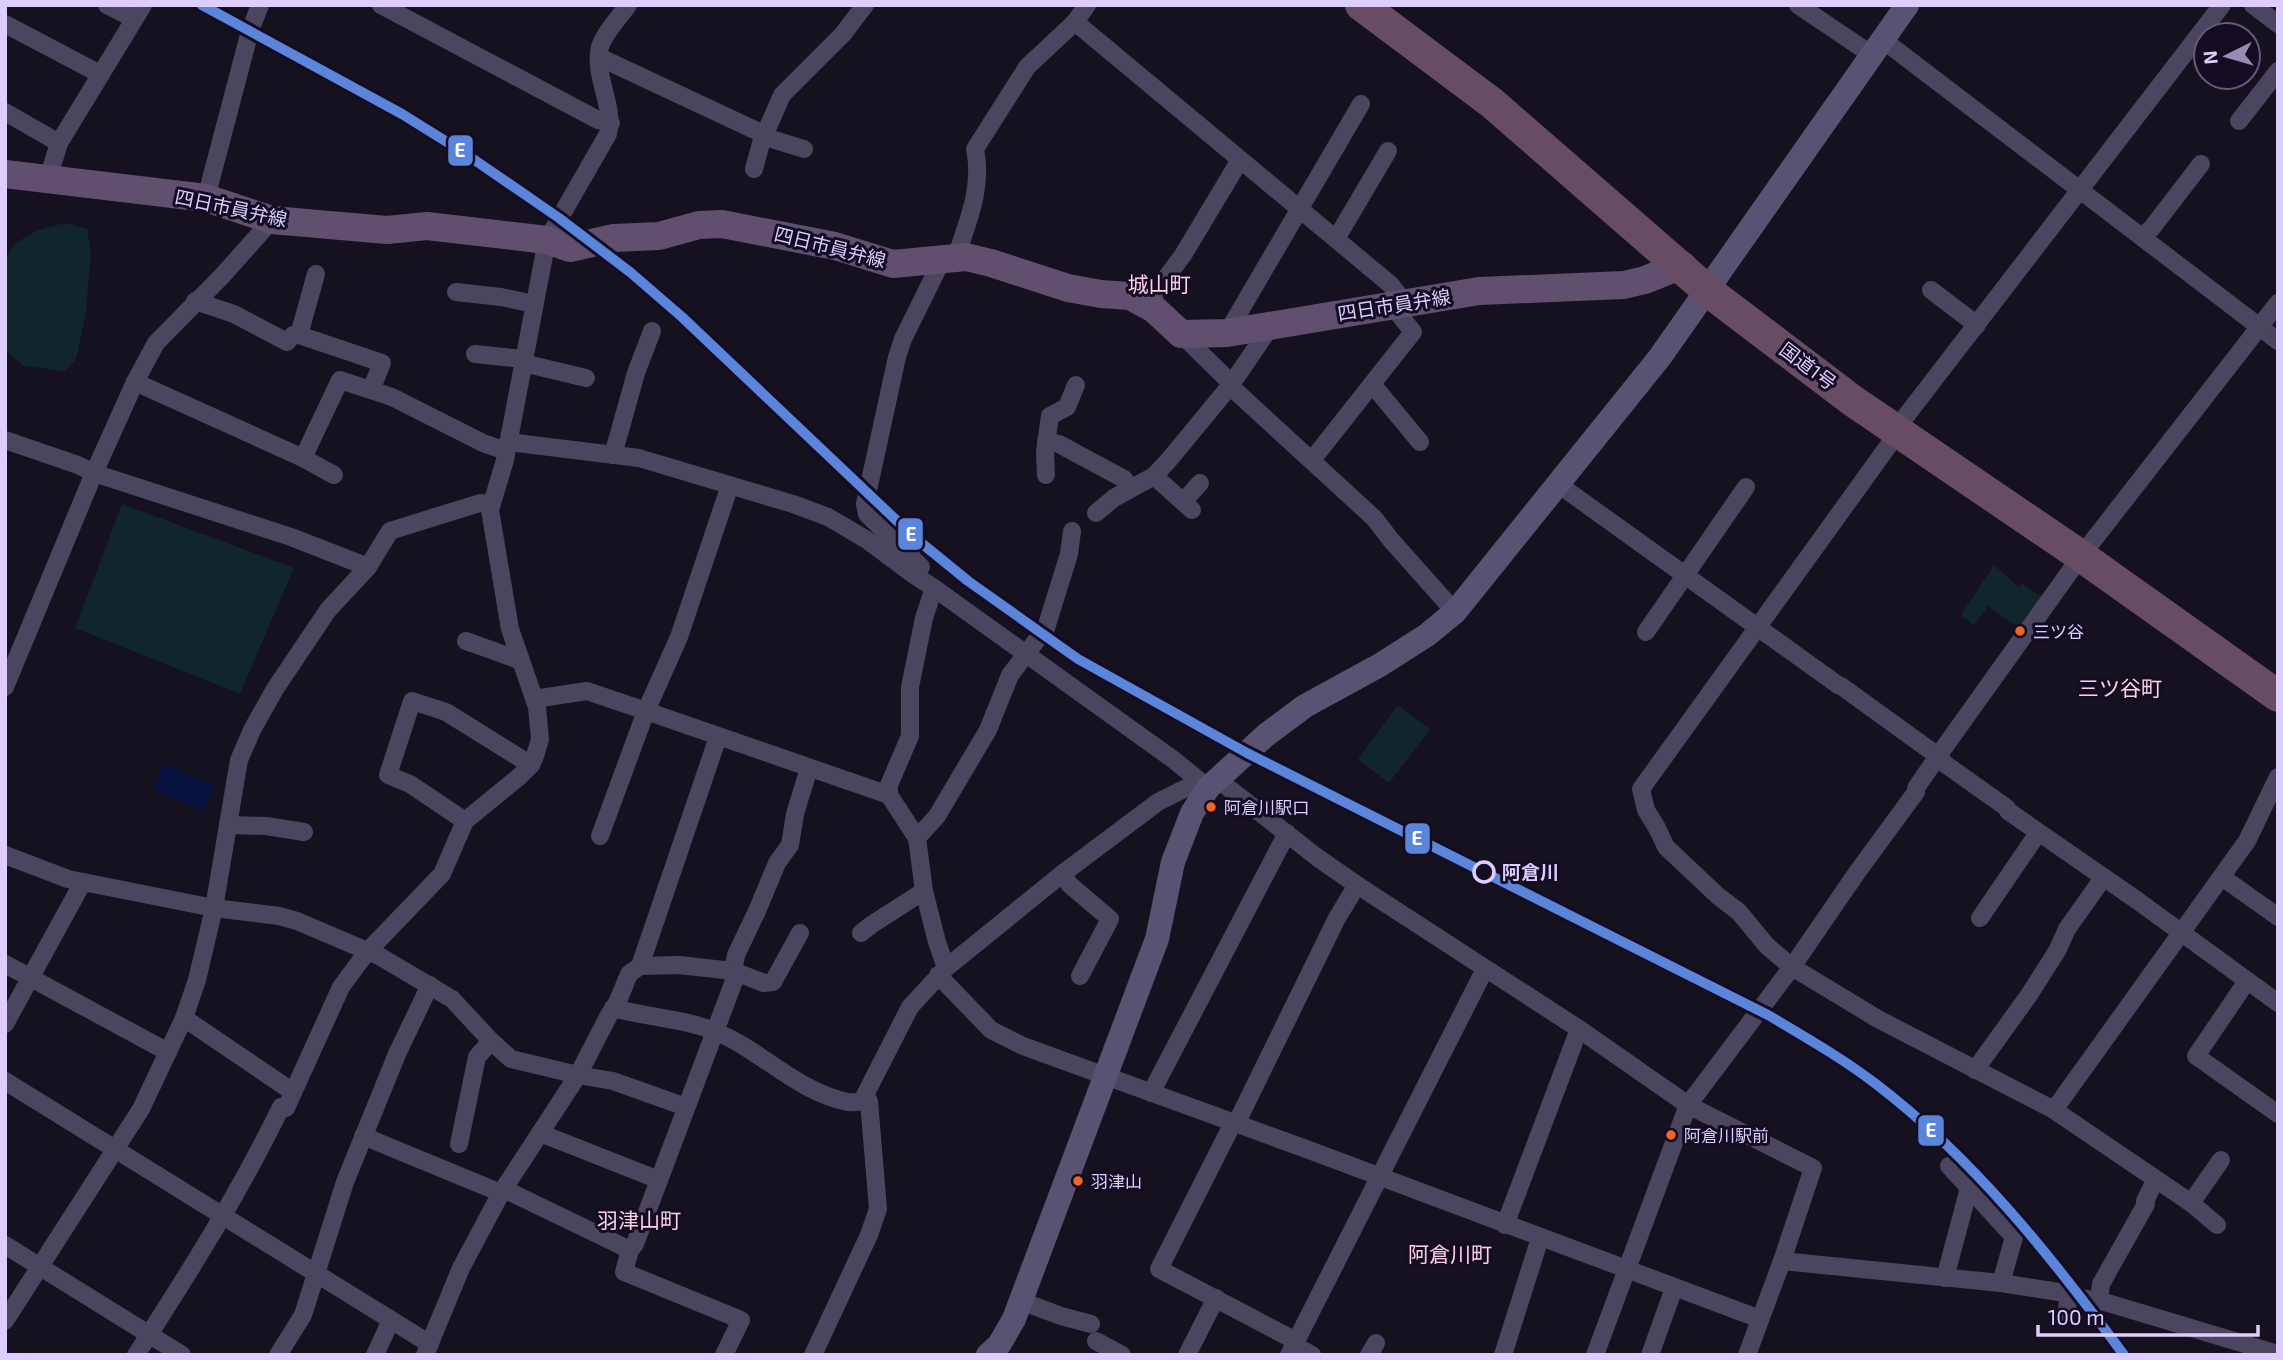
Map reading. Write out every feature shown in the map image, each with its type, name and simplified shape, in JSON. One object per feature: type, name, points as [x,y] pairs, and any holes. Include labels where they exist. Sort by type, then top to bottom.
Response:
[{"type":"highway","name":"国道1号","points":[[1361,5],[1492,103],[1682,265],[1708,291],[1853,401],[2081,556],[2278,696]]},
{"type":"main road","name":"四日市員弁線","points":[[5,174],[205,198],[272,220],[387,230],[427,226],[547,240],[570,248],[614,238],[659,236],[699,225],[722,224],[781,233],[893,264],[949,258],[991,263],[1068,288],[1101,295],[1130,296],[1154,309],[1181,334],[1227,333],[1479,291],[1624,285],[1645,280],[1682,265]]},
{"type":"street","points":[[48,179],[59,143],[138,12],[107,5]]},
{"type":"street","points":[[205,198],[250,31],[260,5]]},
{"type":"street","points":[[381,5],[598,120],[611,123]]},
{"type":"street","points":[[136,1355],[224,1215],[281,1107],[286,1108],[341,987],[367,952],[442,874],[466,821],[531,765],[540,739],[534,699],[510,629],[490,509],[507,446],[547,240],[608,134],[611,123],[599,57],[601,44],[628,5]]},
{"type":"street","points":[[754,169],[782,95],[843,34],[865,5]]},
{"type":"street","points":[[1087,5],[1075,22],[1027,67],[975,149],[979,167],[978,186],[949,258],[903,339],[865,503],[867,514],[933,577],[913,671],[910,736],[889,785],[889,795],[917,838],[924,891],[942,972],[991,1030],[1041,1054],[1104,1075],[1760,1320]]},
{"type":"street","points":[[1798,5],[1878,48],[2081,191],[2278,341]]},
{"type":"street","points":[[862,1101],[910,1007],[942,972],[1062,874],[1158,802],[1208,782],[1305,706],[1380,665],[1427,635],[1455,612],[1660,357],[1907,5]]},
{"type":"street","points":[[2217,1225],[2191,1203],[2054,1110],[1878,1019],[1792,967],[1767,946],[1739,912],[1666,847],[1646,810],[1641,789],[1897,430],[2222,5]]},
{"type":"street","points":[[2253,5],[2278,24]]},
{"type":"street","points":[[1075,22],[1391,285],[1397,303],[1413,332],[1312,460]]},
{"type":"street","points":[[5,24],[100,74]]},
{"type":"street","points":[[599,57],[765,137],[804,149]]},
{"type":"street","points":[[2239,121],[2278,71]]},
{"type":"street","points":[[1227,333],[1361,104]]},
{"type":"street","points":[[5,112],[59,143]]},
{"type":"street","points":[[1336,239],[1388,151]]},
{"type":"street","points":[[1146,305],[1183,255],[1240,160]]},
{"type":"street","points":[[2141,236],[2151,229],[2201,163]]},
{"type":"street","points":[[5,687],[12,658],[135,382],[156,343],[272,220]]},
{"type":"street","points":[[299,335],[316,274]]},
{"type":"street","points":[[1931,290],[1977,325]]},
{"type":"street","points":[[456,292],[534,304]]},
{"type":"street","points":[[195,301],[234,314],[288,342],[293,335],[299,335],[382,363],[371,390]]},
{"type":"street","points":[[1595,1355],[1688,1105],[1792,967],[2081,556],[2278,303]]},
{"type":"street","points":[[1096,513],[1114,498],[1154,476],[1231,385],[1271,326]]},
{"type":"street","points":[[613,455],[636,373],[652,331]]},
{"type":"street","points":[[1181,334],[1231,385],[1374,518],[1455,612]]},
{"type":"street","points":[[475,354],[523,361],[586,378]]},
{"type":"street","points":[[303,458],[340,380],[393,397],[483,443],[639,458],[828,517],[867,540],[1144,738],[1287,833],[1357,885],[1580,1029],[1688,1105],[1814,1168],[1747,1355]]},
{"type":"street","points":[[135,382],[303,458],[334,475]]},
{"type":"street","points":[[1371,384],[1420,442]]},
{"type":"street","points":[[1046,475],[1046,441],[1050,416],[1068,407],[1076,385]]},
{"type":"street","points":[[5,440],[94,473],[292,537],[368,567]]},
{"type":"street","points":[[1046,441],[1059,443],[1124,479],[1130,489]]},
{"type":"street","points":[[1154,476],[1188,506],[1200,483]]},
{"type":"street","points":[[1558,484],[1938,757],[2038,833],[2277,1001]]},
{"type":"street","points":[[600,836],[646,711],[679,637],[730,485]]},
{"type":"street","points":[[1646,632],[1746,487]]},
{"type":"street","points":[[5,1321],[141,1109],[184,1018],[197,980],[214,908],[239,760],[275,688],[328,610],[368,567],[390,531],[480,503],[491,504]]},
{"type":"street","points":[[917,838],[937,816],[988,730],[1010,675],[1046,628],[1066,564],[1072,531]]},
{"type":"street","points":[[466,642],[519,660]]},
{"type":"street","points":[[534,699],[587,691],[889,795]]},
{"type":"street","points":[[466,821],[410,784],[388,775],[412,701],[446,712],[531,765]]},
{"type":"street","points":[[640,966],[718,737]]},
{"type":"street","points":[[724,1355],[741,1320],[624,1272],[630,1250],[635,1244],[715,1031],[735,972],[736,955],[777,863],[790,845],[795,814],[808,768]]},
{"type":"street","points":[[2054,1110],[2247,841],[2278,776]]},
{"type":"street","points":[[988,1355],[999,1345],[1021,1301],[1157,939],[1177,848],[1208,782]]},
{"type":"street","points":[[228,825],[266,826],[304,832]]},
{"type":"street","points":[[1152,1093],[1287,833]]},
{"type":"street","points":[[1980,918],[2038,833]]},
{"type":"street","points":[[5,855],[68,879],[214,908],[279,916],[297,921],[379,956],[452,999],[491,1041],[512,1059],[578,1076],[613,1081],[686,1107]]},
{"type":"street","points":[[1062,874],[1070,885],[1110,919],[1080,976]]},
{"type":"street","points":[[2222,877],[2278,917]]},
{"type":"street","points":[[1975,1070],[2029,995],[2057,951],[2067,929],[2103,878]]},
{"type":"street","points":[[5,1024],[83,882]]},
{"type":"street","points":[[1312,1355],[1293,1347],[1216,1298],[1159,1269],[1357,885]]},
{"type":"street","points":[[861,933],[924,891]]},
{"type":"street","points":[[5,1081],[391,1320],[427,1349],[461,1268],[503,1191],[578,1076],[628,974],[640,966],[679,965],[735,972],[764,983],[773,982],[800,933]]},
{"type":"street","points":[[5,964],[168,1052]]},
{"type":"street","points":[[1293,1347],[1485,969]]},
{"type":"street","points":[[2247,981],[2196,1056],[2278,1114]]},
{"type":"street","points":[[278,1355],[303,1315],[345,1182],[397,1054],[430,985]]},
{"type":"street","points":[[613,1008],[642,1016],[686,1022],[715,1031],[825,1095],[851,1103],[869,1101],[878,1209],[869,1236],[813,1355]]},
{"type":"street","points":[[184,1018],[293,1092]]},
{"type":"street","points":[[1505,1225],[1580,1029]]},
{"type":"street","points":[[459,1144],[478,1058],[491,1041]]},
{"type":"street","points":[[540,1133],[659,1180]]},
{"type":"street","points":[[363,1136],[503,1191],[630,1250]]},
{"type":"street","points":[[2191,1203],[2221,1160]]},
{"type":"street","points":[[1949,1166],[2014,1237],[2001,1283]]},
{"type":"street","points":[[2099,1300],[2101,1284],[2146,1204],[2155,1181]]},
{"type":"street","points":[[1945,1278],[1969,1188]]},
{"type":"street","points":[[1503,1355],[1540,1238]]},
{"type":"street","points":[[5,1245],[182,1355]]},
{"type":"street","points":[[1782,1261],[2001,1283],[2059,1292],[2099,1300],[2278,1354]]},
{"type":"street","points":[[1650,1355],[1674,1288]]},
{"type":"street","points":[[2066,1316],[2069,1296]]},
{"type":"street","points":[[1187,1355],[1216,1298]]},
{"type":"street","points":[[1021,1301],[1094,1332],[1122,1355]]},
{"type":"street","points":[[375,1355],[391,1320]]},
{"type":"green space","points":[[66,223],[87,229],[91,252],[86,312],[76,359],[65,371],[24,366],[5,350],[5,261],[15,245],[30,234]]},
{"type":"green space","points":[[122,504],[294,568],[240,694],[75,628]]},
{"type":"green space","points":[[1994,565],[2019,587],[2022,583],[2042,597],[2019,628],[1988,606],[1974,625],[1961,615]]},
{"type":"green space","points":[[1398,705],[1430,729],[1389,783],[1358,759]]},
{"type":"shaded area","points":[[164,764],[214,786],[203,811],[153,789]]},
{"type":"transit line","name":"E","points":[[202,5],[402,114],[559,218],[630,272],[682,317],[914,537],[968,581],[1078,659],[1247,753],[1768,1015],[1863,1074],[1946,1144],[2009,1210],[2068,1281],[2124,1355]]},
{"type":"place","name":"三ツ谷","points":[[2020,631]]},
{"type":"place","name":"阿倉川駅口","points":[[1211,807]]},
{"type":"place","name":"阿倉川","points":[[1484,872]]},
{"type":"place","name":"阿倉川駅前","points":[[1671,1135]]},
{"type":"place","name":"羽津山","points":[[1078,1181]]},
{"type":"district","name":"城山町","points":[[1159,285]]},
{"type":"district","name":"三ツ谷町","points":[[2120,689]]},
{"type":"district","name":"羽津山町","points":[[639,1221]]},
{"type":"district","name":"阿倉川町","points":[[1450,1255]]}]
